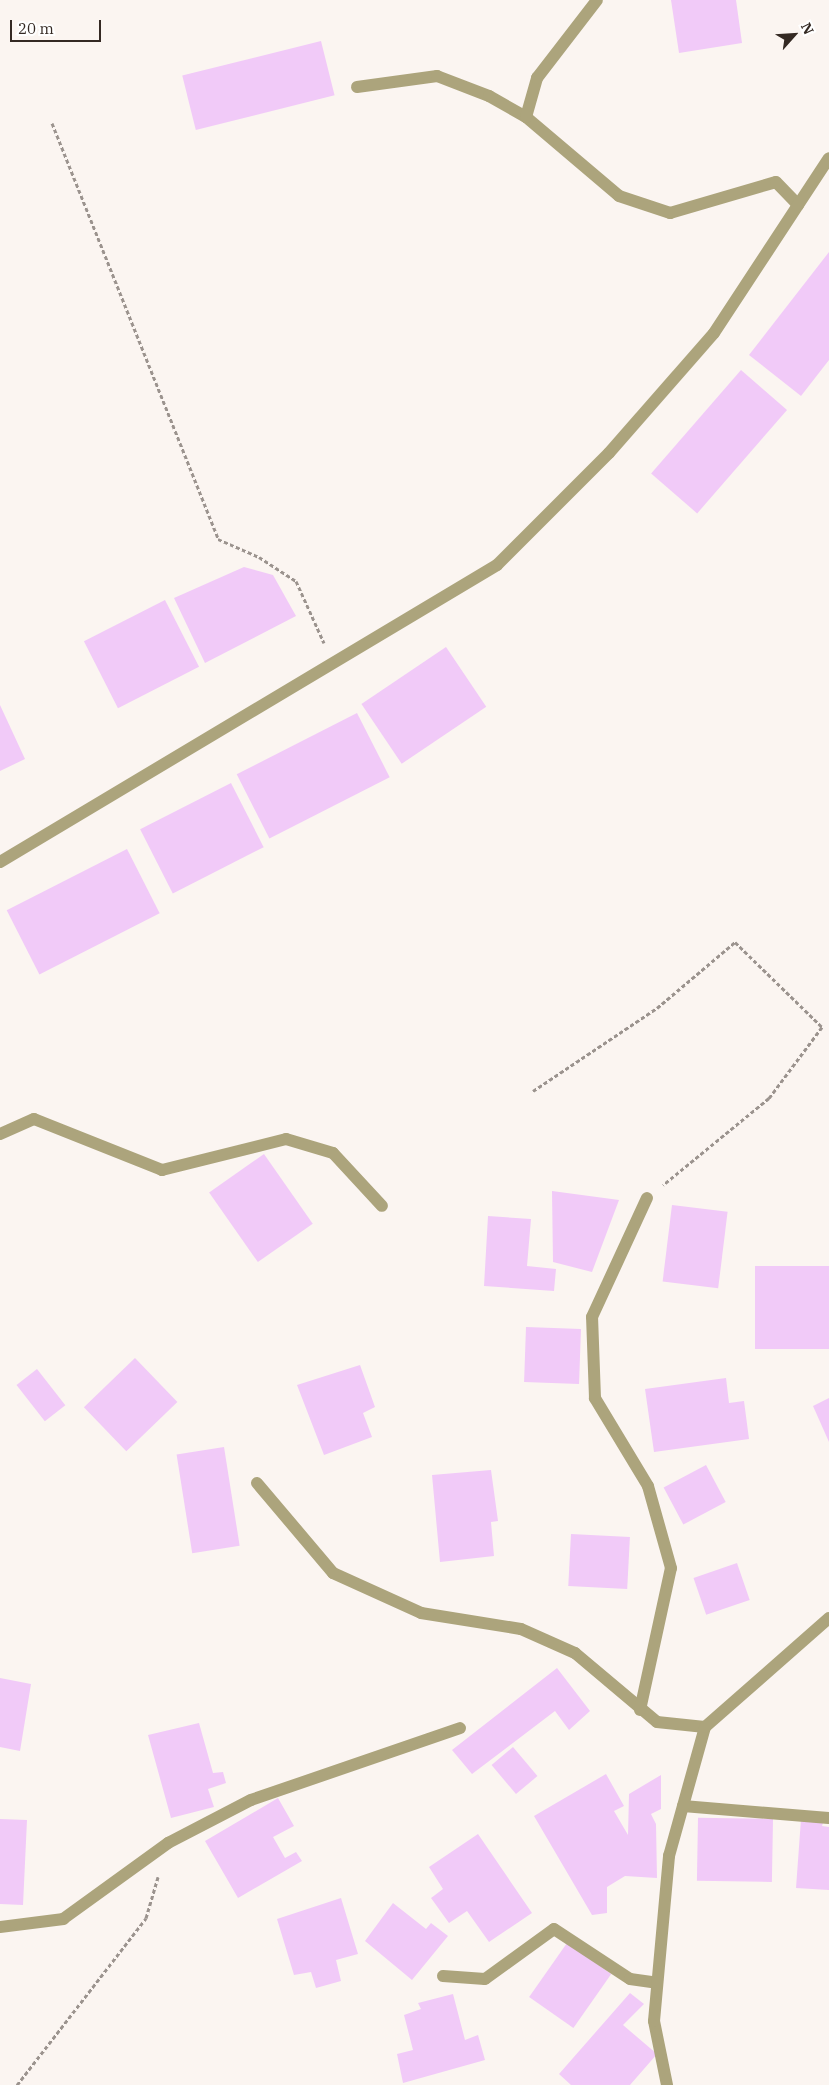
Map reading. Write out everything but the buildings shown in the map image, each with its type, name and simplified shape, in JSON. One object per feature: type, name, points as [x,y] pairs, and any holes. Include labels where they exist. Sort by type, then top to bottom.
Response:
[{"type":"street","points":[[526,117],[537,78],[597,0]]},
{"type":"street","points":[[357,87],[438,76],[526,117],[619,196],[670,213],[776,182],[798,205]]},
{"type":"street","points":[[0,862],[333,664],[504,558],[609,454],[714,332],[798,205],[825,168],[829,158]]},
{"type":"street","points":[[0,1134],[34,1119],[162,1170],[286,1139],[332,1153],[382,1206]]},
{"type":"street","points":[[640,1710],[671,1568],[648,1486],[595,1398],[592,1317],[647,1198]]},
{"type":"street","points":[[257,1483],[333,1573],[421,1613],[521,1629],[575,1653],[640,1710],[657,1722],[705,1727]]},
{"type":"street","points":[[667,2085],[654,2021],[669,1856],[705,1727],[829,1618]]},
{"type":"street","points":[[0,1927],[62,1919],[168,1843],[251,1800],[460,1728]]},
{"type":"street","points":[[683,1806],[829,1818]]},
{"type":"street","points":[[444,1976],[485,1978],[554,1929],[630,1979],[657,1983]]},
{"type":"path","points":[[52,123],[218,540],[259,557],[296,581],[333,664]]},
{"type":"path","points":[[533,1091],[657,1008],[735,942],[822,1027],[770,1098],[647,1198]]},
{"type":"path","points":[[17,2085],[146,1918],[168,1843]]}]
